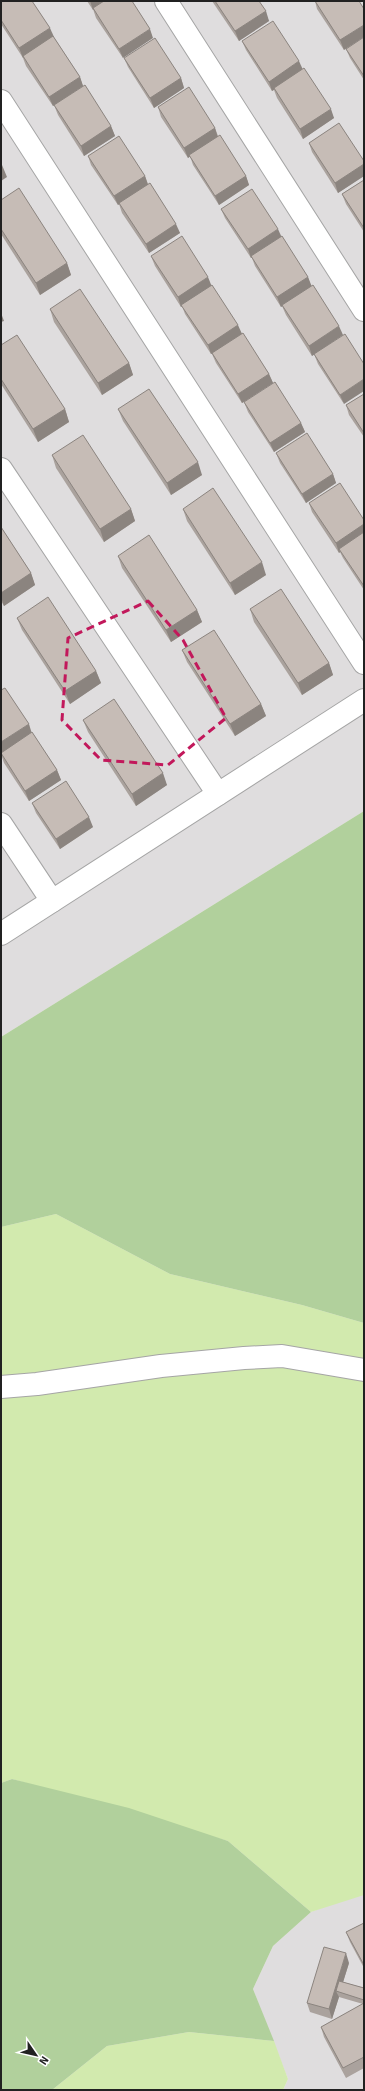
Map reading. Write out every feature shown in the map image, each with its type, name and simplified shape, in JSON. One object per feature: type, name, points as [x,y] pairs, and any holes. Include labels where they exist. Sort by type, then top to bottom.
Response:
[{"type":"street","points":[[166,1],[364,310]]},
{"type":"street","points":[[1,101],[364,663]]},
{"type":"street","points":[[1,469],[218,794]]},
{"type":"street","points":[[1,934],[364,700]]},
{"type":"street","points":[[1,824],[52,901]]},
{"type":"street","points":[[1,1387],[37,1384],[161,1366],[282,1356],[364,1370]]},
{"type":"highlighted area","points":[[148,601],[183,640],[226,718],[168,765],[101,760],[62,720],[68,638]]},
{"type":"shaded area","points":[[1,1],[364,1],[364,811],[1,1037]]},
{"type":"shaded area","points":[[364,1892],[364,2090],[283,2090],[288,2079],[253,1989],[273,1946],[311,1912]]},
{"type":"green space","points":[[364,811],[364,1323],[302,1305],[170,1274],[56,1214],[1,1227],[1,1037]]},
{"type":"green space","points":[[56,1214],[170,1274],[302,1305],[364,1323],[364,1895],[311,1912],[228,1841],[12,1779],[1,1783],[1,1227]]},
{"type":"green space","points":[[12,1779],[129,1808],[228,1841],[311,1912],[273,1946],[253,1989],[274,2041],[189,2032],[107,2046],[52,2090],[1,2090],[1,1783]]},
{"type":"green space","points":[[189,2032],[274,2041],[288,2079],[283,2090],[52,2090],[107,2046]]},
{"type":"building","points":[[3,1],[32,1],[50,28],[19,48],[1,20],[1,3]]},
{"type":"building","points":[[104,1],[132,1],[150,29],[119,49],[93,8]]},
{"type":"building","points":[[215,1],[259,1],[266,11],[235,31]]},
{"type":"building","points":[[315,1],[359,1],[364,9],[364,25],[340,40]]},
{"type":"building","points":[[273,21],[299,61],[269,82],[242,41]]},
{"type":"building","points":[[53,36],[80,77],[49,97],[23,56]]},
{"type":"building","points":[[364,37],[364,76],[346,49]]},
{"type":"building","points":[[155,38],[181,78],[150,98],[124,58]]},
{"type":"building","points":[[304,68],[331,109],[300,129],[274,88]]},
{"type":"building","points":[[85,85],[111,126],[81,146],[54,105]]},
{"type":"building","points":[[189,87],[215,128],[184,148],[158,107]]},
{"type":"building","points":[[339,123],[364,161],[364,164],[335,183],[309,143]]},
{"type":"building","points":[[220,135],[246,176],[215,196],[189,155]]},
{"type":"building","points":[[119,136],[145,176],[114,196],[88,156]]},
{"type":"building","points":[[364,180],[364,228],[342,194]]},
{"type":"building","points":[[150,183],[176,224],[146,244],[119,203]]},
{"type":"building","points":[[19,188],[67,263],[36,283],[1,229],[1,200]]},
{"type":"building","points":[[252,189],[278,229],[248,249],[221,209]]},
{"type":"building","points":[[182,236],[208,277],[178,297],[151,256]]},
{"type":"building","points":[[282,236],[308,277],[277,297],[251,256]]},
{"type":"building","points":[[212,285],[238,325],[208,345],[181,305]]},
{"type":"building","points":[[313,285],[339,326],[309,346],[282,305]]},
{"type":"building","points":[[80,289],[129,363],[98,383],[50,309]]},
{"type":"building","points":[[243,333],[269,374],[238,394],[212,353]]},
{"type":"building","points":[[345,334],[364,364],[364,379],[340,395],[314,354]]},
{"type":"building","points":[[17,335],[65,409],[33,429],[1,379],[1,345]]},
{"type":"building","points":[[275,382],[301,423],[270,443],[244,402]]},
{"type":"building","points":[[149,389],[198,462],[167,483],[118,409]]},
{"type":"building","points":[[364,394],[364,433],[346,405]]},
{"type":"building","points":[[307,433],[333,474],[302,494],[276,453]]},
{"type":"building","points":[[83,435],[131,509],[100,529],[52,455]]},
{"type":"building","points":[[340,483],[364,520],[364,524],[336,543],[309,503]]},
{"type":"building","points":[[213,488],[262,562],[230,583],[183,509]]},
{"type":"building","points":[[1,527],[31,573],[1,593]]},
{"type":"building","points":[[364,532],[364,586],[339,549]]},
{"type":"building","points":[[149,535],[197,610],[166,630],[118,556]]},
{"type":"building","points":[[281,589],[329,663],[298,683],[250,609]]},
{"type":"building","points":[[48,597],[96,671],[65,691],[17,618]]},
{"type":"building","points":[[214,630],[261,704],[230,724],[182,650]]},
{"type":"building","points":[[5,688],[29,724],[1,742],[1,690]]},
{"type":"building","points":[[114,699],[163,773],[132,794],[83,720]]},
{"type":"building","points":[[32,732],[57,770],[25,791],[1,753]]},
{"type":"building","points":[[66,781],[89,817],[56,839],[32,803]]},
{"type":"building","points":[[364,1923],[364,1965],[346,1932]]},
{"type":"building","points":[[324,1947],[346,1953],[329,2009],[307,2003]]},
{"type":"building","points":[[339,1981],[364,1988],[364,2000],[336,1991]]},
{"type":"building","points":[[364,2003],[364,2057],[343,2068],[321,2027]]}]
